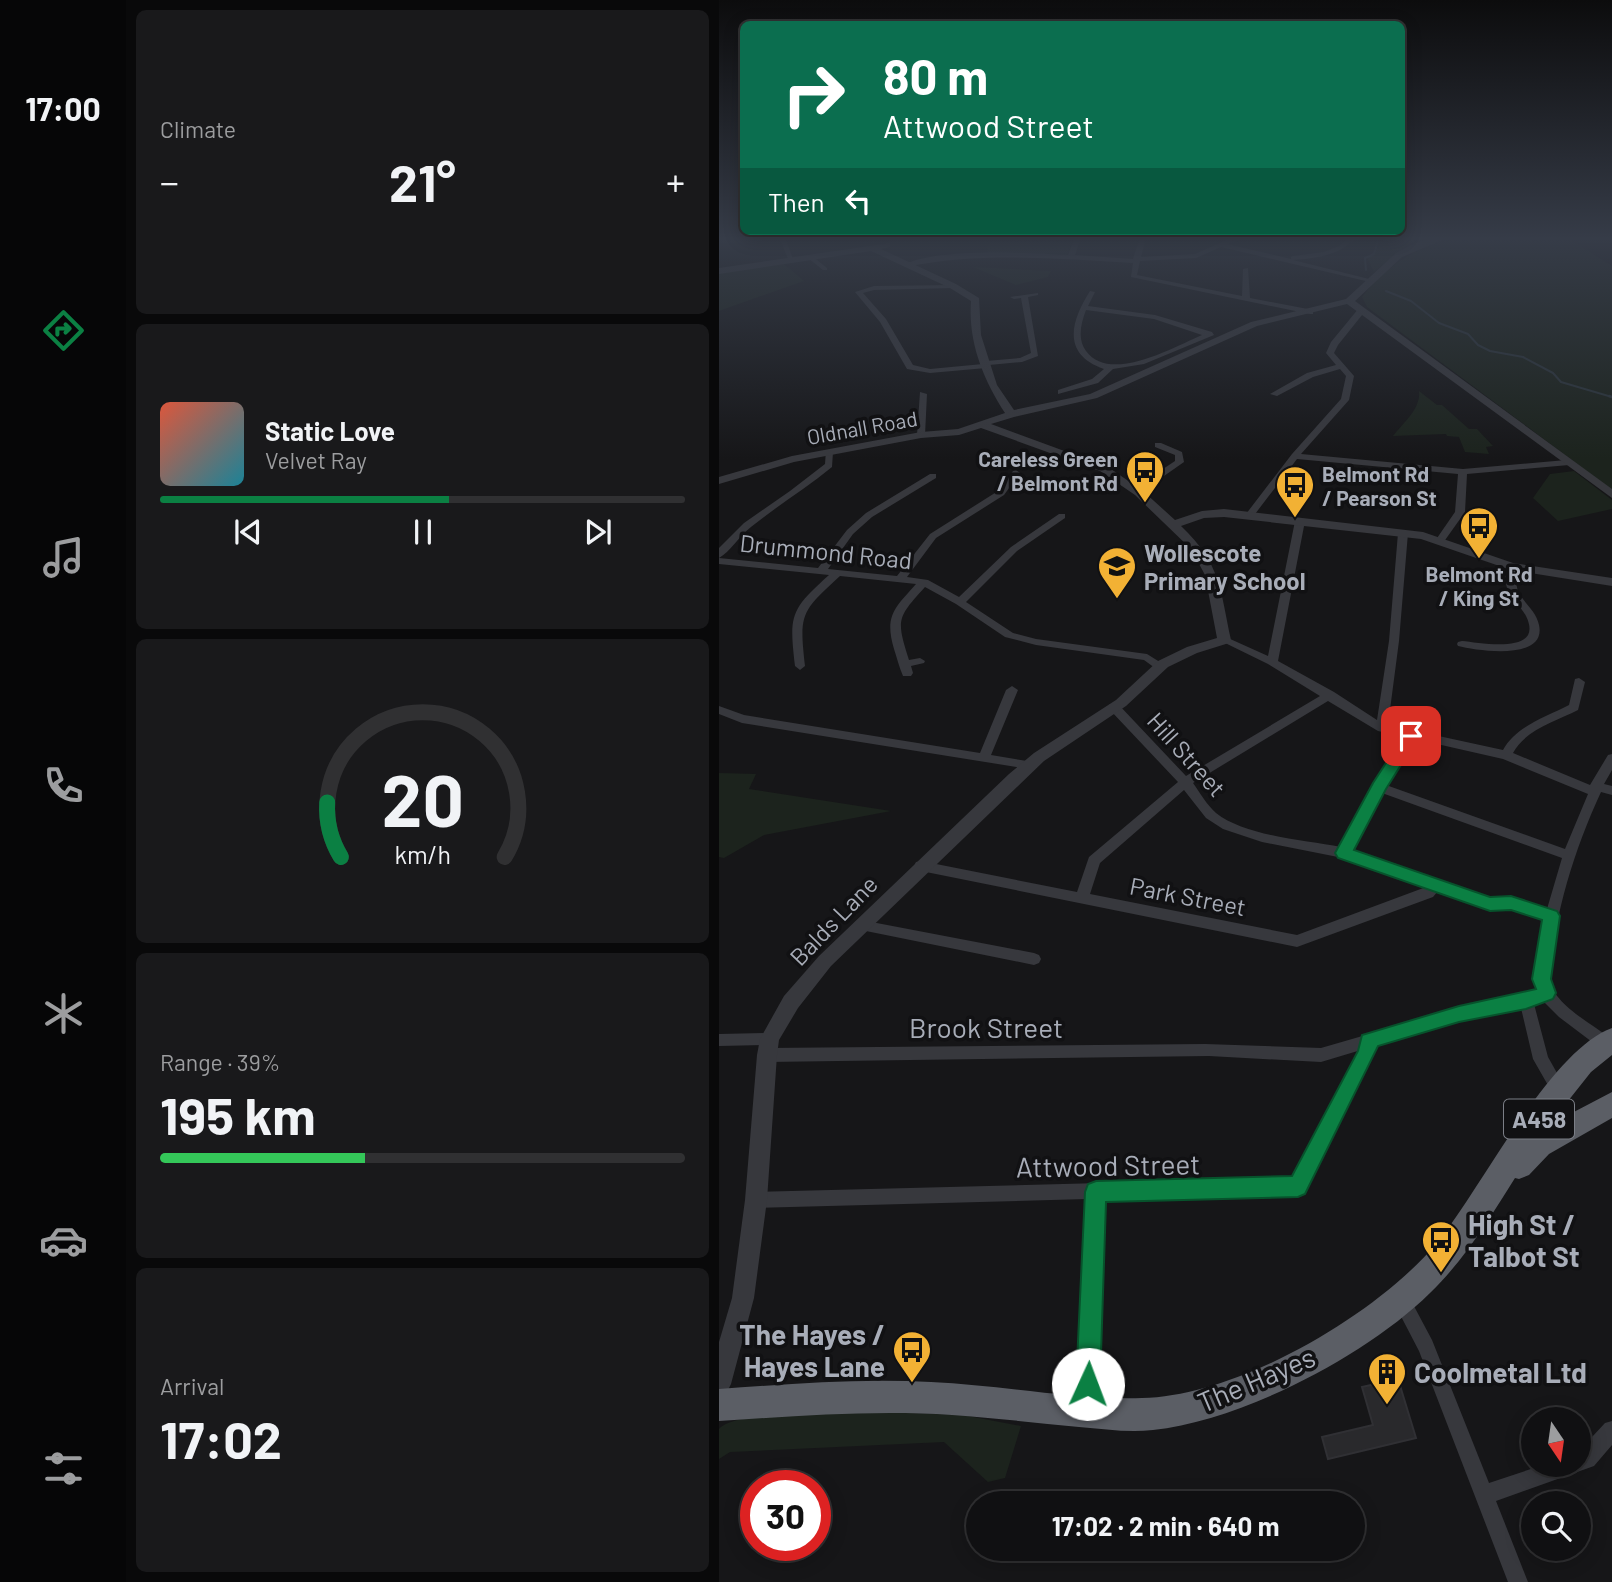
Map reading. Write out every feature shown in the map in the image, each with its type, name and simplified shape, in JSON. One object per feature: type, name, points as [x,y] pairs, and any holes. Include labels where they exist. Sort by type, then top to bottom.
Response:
[{"type":"highway","name":"A458","points":[[1401,1299],[1439,1263],[1484,1203],[1558,1090],[1610,1044]]},
{"type":"highway","points":[[1558,1090],[1576,1122]]},
{"type":"highway","name":"A458","points":[[1484,1203],[1539,1145],[1612,1104]]},
{"type":"highway","name":"The Hayes","points":[[719,1405],[913,1397],[1153,1414],[1200,1406],[1299,1364],[1357,1331],[1401,1299]]},
{"type":"street","points":[[874,311],[908,365],[913,369],[930,371],[1022,360],[1035,354],[1027,311]]},
{"type":"street","points":[[975,311],[973,323],[986,364],[999,399],[1011,414]]},
{"type":"street","points":[[1082,311],[1077,332],[1079,347],[1088,358],[1110,367],[1140,364],[1209,334]]},
{"type":"street","points":[[1111,311],[1155,317],[1221,338]]},
{"type":"street","points":[[1304,311],[1310,312]]},
{"type":"street","name":"Oldnall Road","points":[[719,481],[779,462],[921,435],[959,432],[1011,414],[1093,396],[1221,338],[1268,320],[1314,311]]},
{"type":"street","points":[[1249,516],[1295,456],[1347,396],[1350,376],[1330,353],[1334,344],[1361,311]]},
{"type":"street","points":[[1363,311],[1612,495]]},
{"type":"street","points":[[1275,390],[1310,375],[1342,366]]},
{"type":"street","points":[[1061,392],[1095,381],[1110,367]]},
{"type":"street","points":[[921,396],[921,435]]},
{"type":"street","points":[[983,425],[1104,469],[1130,485],[1196,547],[1211,575],[1224,640],[1272,662],[1382,728],[1506,755],[1595,789],[1612,792]]},
{"type":"street","points":[[1130,485],[1151,481],[1180,462],[1179,454],[1158,445]]},
{"type":"street","points":[[719,555],[729,539],[758,515],[782,502],[829,465],[829,452]]},
{"type":"street","points":[[1295,456],[1463,472],[1566,463]]},
{"type":"street","points":[[1440,541],[1460,512],[1463,472]]},
{"type":"street","points":[[901,578],[933,536],[1001,493],[1016,476]]},
{"type":"street","points":[[822,570],[850,532],[869,515],[926,478]]},
{"type":"street","points":[[1172,525],[1208,514],[1403,533],[1440,541],[1511,566],[1612,582]]},
{"type":"street","points":[[960,602],[1014,549],[1060,520]]},
{"type":"street","points":[[1272,662],[1300,521]]},
{"type":"street","points":[[1382,728],[1394,641],[1403,533]]},
{"type":"street","name":"Drummond Road","points":[[719,561],[924,582],[1009,635],[1036,642],[1147,657],[1159,666]]},
{"type":"street","points":[[1462,644],[1513,648],[1530,640],[1534,635],[1535,624],[1511,589],[1511,566]]},
{"type":"street","points":[[813,656],[800,663],[796,628],[801,612],[839,572]]},
{"type":"street","points":[[920,661],[906,668],[897,646],[894,617],[924,582]]},
{"type":"street","name":"Balds Lane","points":[[719,1384],[743,1298],[756,1200],[768,1047],[791,1002],[861,925],[1029,765],[1114,708],[1159,666],[1192,650],[1224,640]]},
{"type":"street","points":[[1506,755],[1509,745],[1518,738],[1574,707],[1579,682]]},
{"type":"street","points":[[985,756],[1012,691]]},
{"type":"street","points":[[1082,898],[1094,860],[1185,782],[1330,695]]},
{"type":"street","name":"Hill Street","points":[[1114,708],[1185,782],[1210,815],[1227,826],[1261,837],[1344,853],[1490,904],[1511,903],[1551,916]]},
{"type":"street","points":[[719,710],[742,719],[1029,765]]},
{"type":"street","points":[[1344,853],[1379,787],[1411,736]]},
{"type":"street","points":[[1610,1044],[1546,993],[1541,979],[1551,916],[1568,855],[1595,789],[1612,758]]},
{"type":"street","points":[[1379,787],[1568,855]]},
{"type":"street","name":"Park Street","points":[[921,866],[1297,941],[1428,893],[1437,884]]},
{"type":"street","points":[[861,925],[1034,959]]},
{"type":"street","name":"Brook Street","points":[[719,1040],[768,1047],[1209,1051],[1311,1056],[1459,1014],[1526,1001],[1546,993]]},
{"type":"street","points":[[1526,1001],[1541,1059],[1558,1090]]},
{"type":"street","name":"Attwood Street","points":[[756,1200],[1298,1186],[1368,1052],[1369,1041]]},
{"type":"street","points":[[1087,1411],[1096,1192]]},
{"type":"street","points":[[1401,1299],[1426,1346],[1518,1582]]},
{"type":"street","points":[[1591,1454],[1612,1430]]},
{"type":"street","points":[[1484,1494],[1534,1477]]},
{"type":"shaded area","points":[[1372,311],[1612,311],[1612,490]]},
{"type":"shaded area","points":[[1419,391],[1437,405],[1442,405],[1469,429],[1477,429],[1493,446],[1486,447],[1489,454],[1465,452],[1459,437],[1446,434],[1393,436],[1414,410]]},
{"type":"shaded area","points":[[1574,471],[1612,500],[1612,509],[1558,521],[1533,498],[1550,474]]},
{"type":"shaded area","points":[[719,773],[756,774],[749,789],[891,811],[764,835],[724,858],[719,857]]},
{"type":"shaded area","points":[[857,1411],[963,1415],[1021,1426],[1005,1478],[988,1482],[944,1442],[730,1452],[719,1459],[719,1429],[728,1423],[783,1414]]},
{"type":"building","name":"Coolmetal Ltd","points":[[1398,1379],[1416,1438],[1328,1459],[1322,1437],[1373,1425],[1362,1387]]},
{"type":"waterway","points":[[1424,311],[1439,323],[1468,334],[1478,345],[1490,351],[1523,357],[1553,373],[1561,382],[1612,397],[1609,396]]},
{"type":"place","name":"Careless Green / Belmont Rd","points":[[1145,504]]},
{"type":"place","name":"Belmont Rd / Pearson St","points":[[1295,519]]},
{"type":"place","name":"Belmont Rd / King St","points":[[1479,560]]},
{"type":"place","name":"Wollescote Primary School","points":[[1117,600]]},
{"type":"place","name":"High St / Talbot St","points":[[1441,1274]]},
{"type":"place","name":"The Hayes / Hayes Lane","points":[[912,1384]]},
{"type":"place","name":"Coolmetal Ltd","points":[[1387,1406]]},
{"type":"route","points":[[1088,1384],[1096,1192],[1298,1186],[1368,1052],[1369,1041],[1459,1014],[1499,1004],[1526,1001],[1546,993],[1541,979],[1551,916],[1511,903],[1490,904],[1344,853],[1379,787],[1411,736]]}]
